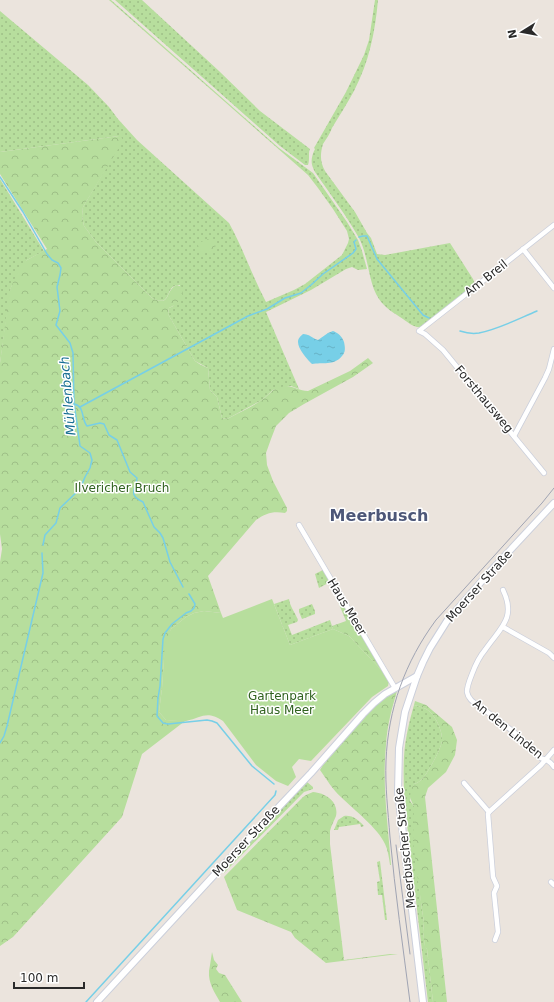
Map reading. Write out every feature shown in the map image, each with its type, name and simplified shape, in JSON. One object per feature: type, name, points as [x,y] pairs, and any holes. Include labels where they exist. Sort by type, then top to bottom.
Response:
[{"type":"main road","name":"Moerser Straße","points":[[410,696],[417,676],[430,648],[447,621],[487,575],[554,503]]},
{"type":"main road","name":"Moerser Straße","points":[[97,1002],[311,773],[363,714],[379,698],[417,676]]},
{"type":"main road","points":[[397,687],[403,687],[410,696]]},
{"type":"main road","name":"Meerbuscher Straße","points":[[410,696],[402,726],[397,774],[423,1002]]},
{"type":"street","name":"Am Breil","points":[[419,331],[554,225]]},
{"type":"street","points":[[523,249],[554,288]]},
{"type":"street","name":"Forsthausweg","points":[[419,331],[425,334],[443,350],[544,473]]},
{"type":"street","points":[[514,436],[549,370],[554,349]]},
{"type":"street","name":"Haus Meer","points":[[299,525],[397,687]]},
{"type":"street","points":[[503,590],[508,605],[507,619],[503,627],[549,653],[554,658]]},
{"type":"street","name":"An den Linden","points":[[503,627],[484,650],[468,684],[467,694],[474,703],[516,734],[541,759],[549,761],[554,767]]},
{"type":"street","points":[[495,940],[498,932],[494,893],[497,886],[493,878],[488,818],[489,812],[541,765],[554,750]]},
{"type":"street","points":[[464,783],[489,812]]},
{"type":"green space","points":[[109,0],[111,0],[279,148],[313,173],[347,222],[358,240],[362,251],[367,269],[358,270],[352,267],[346,269],[311,290],[266,312],[299,389],[291,386],[273,390],[262,400],[227,419],[222,418],[217,397],[210,390],[208,368],[195,361],[168,314],[169,308],[173,306],[180,285],[172,288],[163,300],[159,301],[152,298],[96,242],[84,226],[82,216],[83,207],[122,141],[119,136],[0,152],[0,11],[88,85],[137,140],[229,223],[266,302],[305,284],[342,255],[349,239],[347,231],[308,175]]},
{"type":"green space","points":[[115,0],[142,0],[260,111],[310,149],[308,165],[305,165],[280,146]]},
{"type":"green space","points":[[375,0],[378,0],[377,12],[373,36],[364,69],[354,91],[323,144],[321,161],[323,168],[355,212],[371,238],[377,254],[385,255],[450,243],[473,279],[475,284],[421,327],[416,327],[409,324],[387,308],[375,293],[365,253],[359,238],[313,169],[312,163],[314,148],[346,92],[364,55],[369,40]]},
{"type":"green space","name":"Ilvericher Bruch","points":[[121,136],[123,141],[83,207],[82,216],[84,226],[96,242],[152,298],[158,301],[163,301],[173,287],[177,285],[182,287],[183,291],[181,297],[169,308],[168,314],[195,361],[208,368],[210,390],[217,397],[222,418],[227,419],[248,408],[278,388],[288,386],[308,391],[350,371],[368,358],[373,363],[353,377],[289,413],[276,426],[266,453],[267,465],[287,511],[285,513],[270,513],[256,520],[208,576],[221,613],[204,611],[194,613],[186,617],[171,629],[164,659],[159,712],[166,720],[185,721],[142,754],[122,817],[13,937],[0,946],[0,562],[2,549],[0,534],[0,363],[11,287],[19,269],[27,260],[47,249],[0,174],[0,152]]},
{"type":"green space","points":[[0,179],[44,251],[27,260],[11,287],[0,363]]},
{"type":"green space","points":[[208,239],[214,242],[214,249],[211,251],[200,252],[198,245]]},
{"type":"green space","points":[[323,570],[330,582],[319,588],[315,574]]},
{"type":"green space","points":[[339,595],[386,675],[349,636],[333,629],[332,626],[346,621],[336,597]]},
{"type":"green space","name":"Gartenpark Haus Meer","points":[[272,599],[290,645],[333,629],[349,636],[386,675],[389,681],[388,686],[372,697],[311,761],[299,759],[292,767],[296,777],[288,786],[276,781],[256,765],[223,721],[208,715],[186,721],[166,720],[159,712],[165,643],[171,629],[186,617],[194,613],[204,611],[221,613],[223,618]]},
{"type":"green space","points":[[289,599],[290,605],[298,620],[297,622],[288,625],[292,635],[330,620],[333,629],[290,645],[274,604]]},
{"type":"green space","points":[[312,604],[315,614],[302,619],[299,609]]},
{"type":"green space","points":[[397,691],[389,724],[385,760],[385,790],[390,865],[387,849],[382,838],[335,791],[320,770],[366,715],[383,699]]},
{"type":"green space","points":[[415,701],[426,705],[452,727],[457,740],[455,755],[446,772],[428,788],[425,797],[447,1002],[433,1002],[427,949],[425,947],[423,932],[424,922],[413,842],[414,806],[410,795],[414,784],[423,778],[433,763],[440,747],[442,737],[438,723],[429,711],[414,705]]},
{"type":"green space","points":[[414,705],[429,711],[438,723],[442,737],[440,747],[428,771],[421,780],[414,784],[410,801],[414,806],[417,868],[424,922],[423,932],[425,946],[427,949],[433,1002],[428,1002],[404,794],[405,751]]},
{"type":"green space","points":[[307,782],[313,787],[313,789],[304,792],[224,873],[222,873],[222,870]]},
{"type":"green space","points":[[313,792],[327,796],[336,806],[336,816],[330,831],[330,844],[344,960],[398,954],[326,963],[295,938],[291,932],[237,910],[224,877],[303,797]]},
{"type":"green space","points":[[344,816],[353,817],[364,826],[361,827],[360,824],[339,827],[338,830],[334,830],[338,820]]},
{"type":"green space","points":[[380,861],[387,920],[385,920],[382,895],[378,895],[377,882],[380,881],[377,862]]},
{"type":"green space","points":[[212,952],[214,960],[218,965],[216,969],[219,973],[225,975],[242,1002],[220,1002],[212,988],[209,975]]},
{"type":"water","points":[[333,331],[340,335],[343,340],[345,351],[339,359],[335,361],[312,364],[299,348],[299,338],[305,334],[318,340]]},
{"type":"waterway","name":"Mühlenbach","points":[[0,177],[23,212],[47,254],[52,260],[58,263],[61,268],[57,287],[60,311],[56,325],[70,343],[73,353],[74,404],[80,446],[90,453],[92,460],[90,468],[80,489],[60,508],[56,523],[45,535],[43,545]]},
{"type":"waterway","points":[[359,237],[367,236],[377,259],[423,315],[429,318]]},
{"type":"waterway","points":[[80,407],[248,316],[267,309],[285,298],[301,293],[323,274],[353,253],[356,249],[354,242],[356,240]]},
{"type":"waterway","points":[[460,331],[467,333],[479,333],[508,324],[537,311]]},
{"type":"waterway","points":[[74,404],[80,407],[87,426],[100,423],[104,424],[109,435],[117,440],[130,472],[137,478],[134,492],[135,497],[143,502],[154,527],[163,538],[170,562],[183,587]]},
{"type":"waterway","points":[[0,743],[7,726],[43,573],[42,553]]},
{"type":"waterway","name":"Mühlenbach","points":[[189,594],[195,604],[194,608],[172,624],[165,633],[163,639],[157,716],[163,723],[168,724],[207,720],[217,723],[252,766],[274,784]]},
{"type":"waterway","points":[[86,1002],[275,795],[276,791]]},
{"type":"tram line","points":[[410,1002],[394,878],[386,789],[387,742],[390,723],[400,687],[415,652],[436,620],[554,488]]},
{"type":"tram line","points":[[396,845],[410,954]]},
{"type":"district","name":"Meerbusch","points":[[379,515]]}]
